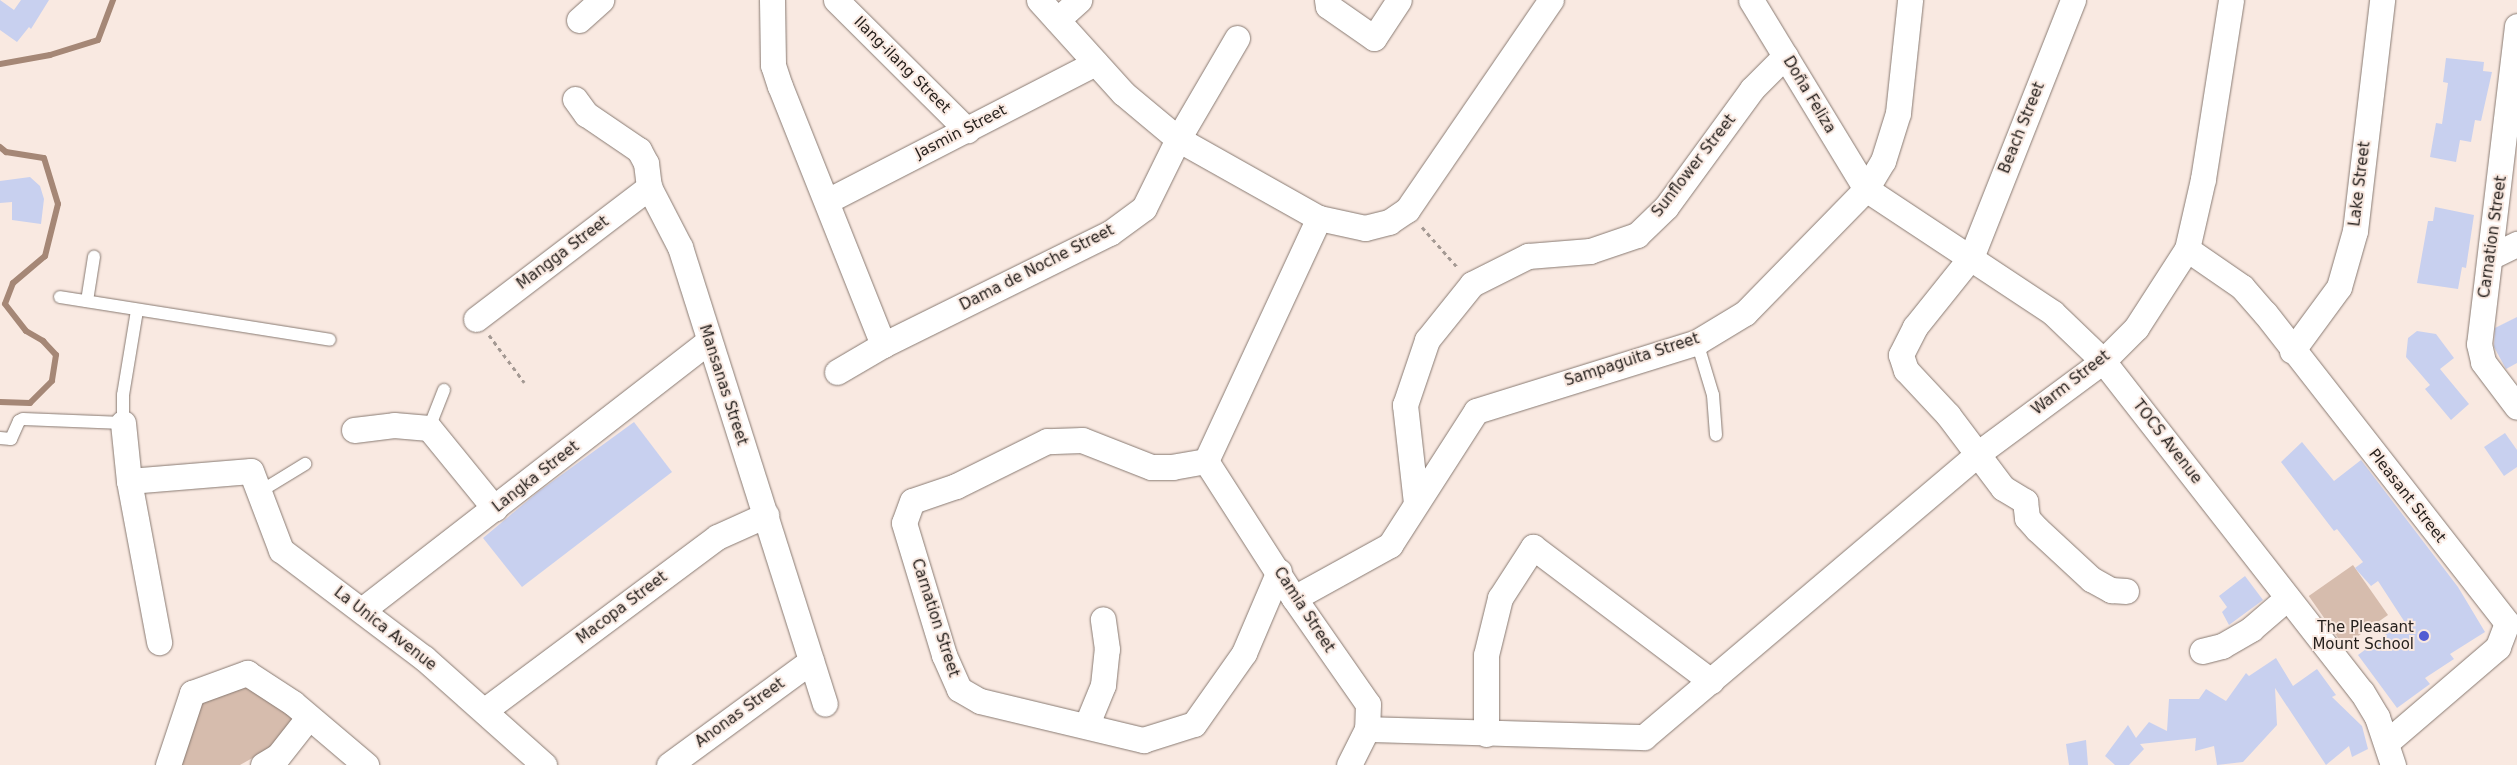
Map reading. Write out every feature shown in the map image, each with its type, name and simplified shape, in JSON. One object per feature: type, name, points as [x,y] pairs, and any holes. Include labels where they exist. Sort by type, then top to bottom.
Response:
[{"type":"street","points":[[579,20],[601,0]]},
{"type":"street","points":[[772,0],[773,65],[883,345]]},
{"type":"street","name":"Ilang-ilang Street","points":[[836,0],[967,130]]},
{"type":"street","points":[[1039,0],[1123,93],[1178,139],[1319,218],[1343,226],[1365,228],[1389,222],[1407,210],[1551,0]]},
{"type":"street","points":[[1057,20],[1079,0]]},
{"type":"street","points":[[1328,3],[1374,38],[1399,0]]},
{"type":"street","name":"Doña Feliza","points":[[1752,0],[1866,189]]},
{"type":"street","name":"Sampaguita Street","points":[[1294,598],[1390,545],[1476,411],[1697,342],[1745,313],[1866,189],[1883,161],[1898,113],[1910,0]]},
{"type":"street","name":"Beach Street","points":[[2073,0],[1971,257],[1915,327],[1901,355],[1906,370],[1948,415],[1976,455],[2003,488],[2025,501],[2027,518],[2060,551],[2096,582],[2111,590],[2126,591]]},
{"type":"street","name":"Warm Street","points":[[1367,729],[1486,734],[1644,737],[1711,681],[1759,637],[1976,455],[2103,361],[2136,328],[2187,249],[2203,179],[2231,0]]},
{"type":"street","name":"Lake Street","points":[[2292,351],[2339,287],[2355,231],[2382,0]]},
{"type":"street","name":"Carnation Street","points":[[2516,405],[2483,362],[2479,344],[2513,105],[2517,26]]},
{"type":"street","name":"Dama de Noche Street","points":[[837,372],[883,345],[1110,233],[1144,208],[1178,139],[1236,38]]},
{"type":"street","name":"Sunflower Street","points":[[1416,503],[1405,405],[1427,340],[1472,284],[1528,256],[1590,250],[1637,234],[1666,207],[1752,90],[1785,56]]},
{"type":"street","name":"Jasmin Street","points":[[827,201],[1096,63]]},
{"type":"street","name":"Mansanas Street","points":[[575,99],[586,114],[639,150],[646,163],[649,187],[680,247],[708,341],[826,704]]},
{"type":"street","name":"Mangga Street","points":[[476,319],[649,187]]},
{"type":"street","name":"TOCS Avenue","points":[[1866,189],[2053,313],[2103,361],[2362,692],[2390,754]]},
{"type":"street","points":[[1206,461],[1319,218]]},
{"type":"street","points":[[2492,256],[2517,244]]},
{"type":"street","name":"Pleasant Street","points":[[2187,249],[2242,287],[2507,623],[2498,646],[2390,754]]},
{"type":"street","name":"Langka Street","points":[[362,610],[495,509],[708,341]]},
{"type":"street","points":[[123,423],[129,481],[159,642]]},
{"type":"street","points":[[354,430],[394,424],[429,428],[495,509]]},
{"type":"street","name":"Carnation Street","points":[[1206,461],[1151,467],[1082,440],[1047,441],[956,486],[912,501],[906,511],[904,523],[944,655],[959,689],[980,700],[1087,724],[1143,740],[1194,724],[1244,653],[1279,571]]},
{"type":"street","name":"Camia Street","points":[[1206,461],[1279,571],[1294,598],[1368,704],[1367,729],[1349,765]]},
{"type":"street","points":[[129,481],[246,470],[258,483]]},
{"type":"street","name":"La Unica Avenue","points":[[258,483],[281,550],[362,610],[484,710],[544,765]]},
{"type":"street","name":"Macopa Street","points":[[484,710],[717,537],[766,515]]},
{"type":"street","points":[[1486,734],[1486,654],[1500,598],[1533,547],[1711,681]]},
{"type":"street","points":[[2202,651],[2222,646],[2251,629],[2287,598]]},
{"type":"street","points":[[1087,724],[1102,685],[1107,649],[1102,619]]},
{"type":"street","name":"Anonas Street","points":[[669,765],[811,661]]},
{"type":"street","points":[[168,765],[192,693],[244,673],[251,673],[293,703],[308,718],[366,765]]},
{"type":"street","points":[[263,765],[278,756],[308,718]]},
{"type":"lane","points":[[87,302],[94,257]]},
{"type":"lane","points":[[60,297],[330,340]]},
{"type":"lane","points":[[0,438],[11,439],[19,421],[23,419],[123,423],[123,395],[137,310]]},
{"type":"lane","points":[[1697,342],[1712,395],[1716,435]]},
{"type":"lane","points":[[429,428],[444,390]]},
{"type":"lane","points":[[258,483],[304,464]]},
{"type":"path","points":[[1407,210],[1472,284]]},
{"type":"path","points":[[476,319],[524,382]]},
{"type":"shaded area","points":[[2353,565],[2388,615],[2344,646],[2309,596]]},
{"type":"shaded area","points":[[250,679],[295,717],[270,748],[240,765],[178,765],[199,697]]},
{"type":"building","points":[[0,0],[14,10],[21,0],[49,0],[31,29],[29,27],[17,42],[0,30]]},
{"type":"building","points":[[2446,58],[2484,62],[2483,71],[2492,72],[2481,121],[2475,120],[2471,142],[2460,140],[2456,162],[2430,157],[2436,123],[2442,124],[2448,83],[2443,82]]},
{"type":"building","points":[[30,177],[40,186],[44,199],[41,224],[12,220],[12,202],[0,203],[0,181]]},
{"type":"building","points":[[2435,207],[2474,215],[2466,268],[2462,267],[2458,289],[2417,283],[2428,221],[2433,221]]},
{"type":"building","points":[[2517,317],[2517,363],[2506,369],[2494,347],[2495,328]]},
{"type":"building","points":[[2417,331],[2436,334],[2454,358],[2440,369],[2469,404],[2451,420],[2425,389],[2430,385],[2406,357],[2408,338]]},
{"type":"building","points":[[634,422],[672,472],[522,587],[483,538],[538,492]]},
{"type":"building","points":[[2505,433],[2517,450],[2517,467],[2504,476],[2484,447]]},
{"type":"building","points":[[2302,442],[2334,481],[2361,460],[2458,587],[2485,632],[2450,654],[2454,659],[2425,678],[2430,684],[2397,708],[2358,655],[2404,621],[2378,581],[2371,586],[2355,568],[2363,562],[2337,529],[2334,531],[2281,462]]},
{"type":"building","points":[[2245,576],[2263,600],[2229,625],[2222,612],[2227,607],[2219,596]]},
{"type":"building","points":[[2276,658],[2293,686],[2317,669],[2336,695],[2332,697],[2362,726],[2368,749],[2352,757],[2349,746],[2326,765],[2275,688],[2277,725],[2243,762],[2217,765],[2214,746],[2195,751],[2196,738],[2140,744],[2144,749],[2129,765],[2115,765],[2105,756],[2128,725],[2136,738],[2149,722],[2167,731],[2169,699],[2199,699],[2206,689],[2226,701],[2246,673],[2249,676]]},
{"type":"building","points":[[2086,740],[2088,765],[2069,765],[2066,744]]},
{"type":"waterway","points":[[0,64],[50,55],[98,40],[113,0]]},
{"type":"waterway","points":[[0,147],[6,152],[44,158],[58,204],[45,256],[13,283],[5,304],[26,331],[43,341],[56,355],[52,381],[30,403],[0,402]]},
{"type":"place","name":"The Pleasant Mount School","points":[[2424,636]]}]
